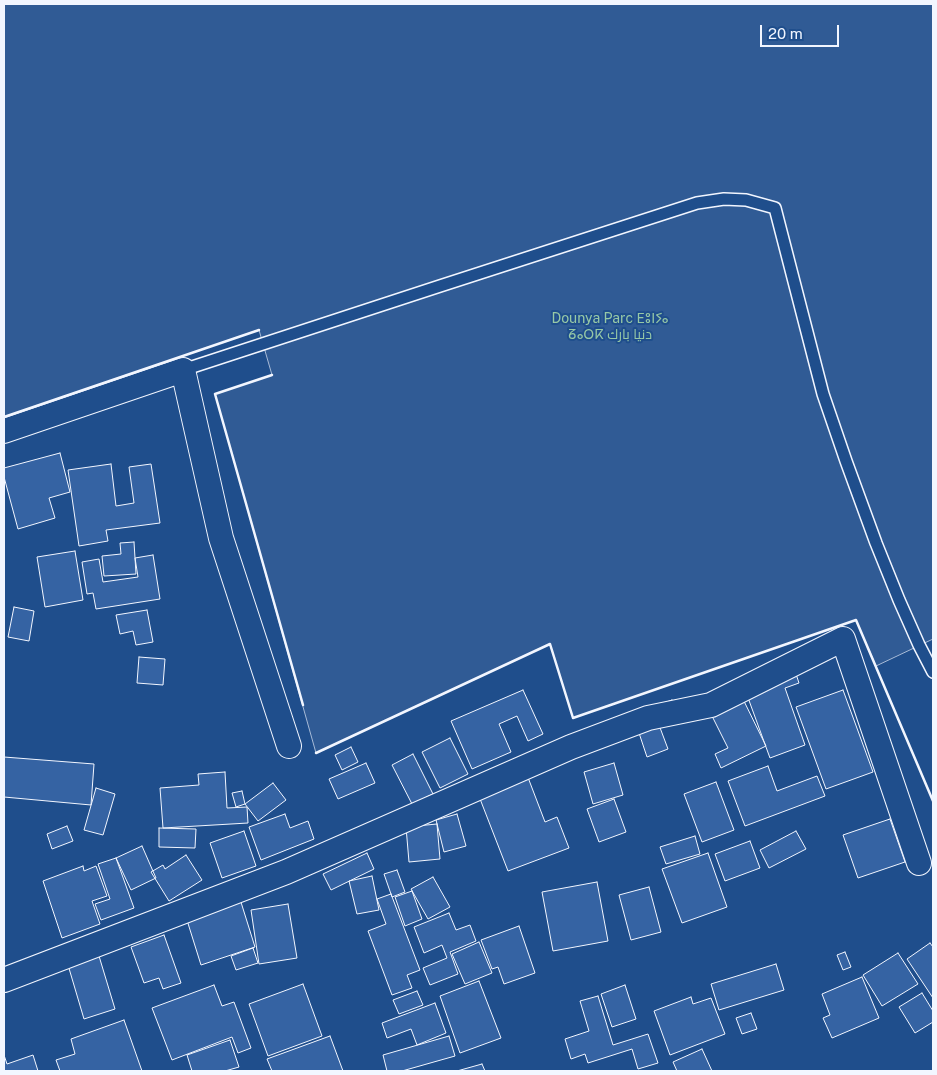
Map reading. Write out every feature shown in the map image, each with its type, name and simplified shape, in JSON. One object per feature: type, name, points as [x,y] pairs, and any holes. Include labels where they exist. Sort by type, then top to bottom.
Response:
[{"type":"street","points":[[4,431],[183,370],[221,538],[289,746]]},
{"type":"street","points":[[4,980],[286,872],[571,746],[648,718],[710,705],[843,639],[919,863]]},
{"type":"lane","points":[[183,370],[697,203],[724,199],[746,200],[775,208],[823,394],[876,543],[919,645],[933,672]]},
{"type":"green space","name":"Dounya Parc ⴹⵓⵏⵢⴰ ⵒⴰⵔⴽ دنيا بارك","points":[[4,4],[933,4],[933,639],[876,666],[856,620],[573,718],[550,644],[316,753],[215,394],[272,375],[259,330],[4,417]]},
{"type":"building","points":[[60,453],[70,492],[49,498],[55,518],[18,529],[4,477],[4,468]]},
{"type":"building","points":[[111,464],[116,506],[134,503],[129,467],[151,464],[160,523],[106,530],[108,541],[79,546],[68,470]]},
{"type":"building","points":[[134,542],[136,574],[104,576],[102,556],[121,554],[120,543]]},
{"type":"building","points":[[75,551],[83,600],[45,607],[37,557]]},
{"type":"building","points":[[153,555],[160,599],[96,609],[93,593],[87,594],[82,562],[99,559],[103,582],[138,577],[135,558]]},
{"type":"building","points":[[14,607],[34,611],[29,641],[8,637]]},
{"type":"building","points":[[147,610],[153,642],[136,645],[133,631],[120,634],[116,615]]},
{"type":"building","points":[[139,657],[165,659],[163,685],[137,683]]},
{"type":"building","points":[[794,668],[799,683],[785,688],[805,745],[770,758],[747,695]]},
{"type":"building","points":[[523,690],[543,734],[528,741],[517,716],[499,724],[511,752],[472,769],[451,721]]},
{"type":"building","points":[[843,690],[873,772],[826,789],[796,707]]},
{"type":"building","points":[[740,693],[766,746],[721,768],[715,754],[728,748],[708,708]]},
{"type":"building","points":[[672,700],[679,717],[659,725],[668,749],[647,757],[639,733],[642,711]]},
{"type":"building","points":[[450,738],[468,774],[440,788],[422,752]]},
{"type":"building","points":[[351,747],[358,762],[342,770],[335,755]]},
{"type":"building","points":[[413,754],[433,794],[412,804],[392,765]]},
{"type":"building","points":[[4,757],[94,764],[91,805],[4,797]]},
{"type":"building","points":[[366,763],[375,783],[338,799],[329,779]]},
{"type":"building","points":[[614,763],[623,795],[593,804],[584,772]]},
{"type":"building","points":[[768,766],[777,791],[817,776],[825,796],[745,826],[728,781]]},
{"type":"building","points":[[524,767],[545,822],[557,817],[569,848],[508,871],[475,786]]},
{"type":"building","points":[[225,772],[227,808],[247,807],[248,823],[163,828],[160,788],[199,785],[198,774]]},
{"type":"building","points":[[716,782],[734,830],[702,842],[684,794]]},
{"type":"building","points":[[273,783],[286,800],[258,821],[245,804]]},
{"type":"building","points":[[96,788],[115,794],[103,835],[84,830]]},
{"type":"building","points":[[242,791],[245,804],[236,807],[232,793]]},
{"type":"building","points":[[614,799],[626,832],[599,842],[587,809]]},
{"type":"building","points":[[285,814],[290,828],[308,821],[314,839],[261,860],[249,827]]},
{"type":"building","points":[[457,814],[466,846],[444,852],[436,820]]},
{"type":"building","points":[[890,819],[905,862],[858,878],[843,835]]},
{"type":"building","points":[[437,824],[440,859],[409,862],[406,827]]},
{"type":"building","points":[[67,826],[73,841],[52,849],[47,834]]},
{"type":"building","points":[[159,828],[196,829],[195,848],[159,847]]},
{"type":"building","points":[[244,831],[256,866],[222,878],[210,843]]},
{"type":"building","points":[[796,831],[806,849],[769,868],[760,850]]},
{"type":"building","points":[[695,836],[700,854],[666,864],[660,847]]},
{"type":"building","points":[[750,841],[760,868],[725,881],[715,854]]},
{"type":"building","points":[[142,846],[156,878],[131,890],[116,858]]},
{"type":"building","points":[[367,853],[374,869],[331,890],[323,874]]},
{"type":"building","points":[[708,853],[727,907],[682,923],[662,869]]},
{"type":"building","points":[[186,855],[202,880],[169,901],[151,872],[163,865],[165,869]]},
{"type":"building","points":[[116,858],[134,908],[101,920],[95,904],[110,899],[98,864]]},
{"type":"building","points":[[83,866],[84,871],[96,866],[107,896],[92,901],[100,924],[62,938],[43,881]]},
{"type":"building","points":[[397,870],[405,892],[392,897],[384,874]]},
{"type":"building","points":[[372,876],[379,910],[357,914],[349,881]]},
{"type":"building","points":[[433,877],[450,907],[428,919],[411,889]]},
{"type":"building","points":[[597,882],[608,941],[553,951],[542,892]]},
{"type":"building","points":[[649,887],[661,932],[631,940],[619,895]]},
{"type":"building","points":[[412,891],[422,919],[405,926],[395,897]]},
{"type":"building","points":[[391,894],[420,970],[407,975],[412,988],[392,995],[368,931],[386,924],[377,899]]},
{"type":"building","points":[[240,899],[255,947],[201,965],[186,917]]},
{"type":"building","points":[[288,904],[297,958],[259,964],[251,910]]},
{"type":"building","points":[[449,913],[456,930],[470,925],[476,941],[450,952],[458,974],[430,985],[423,968],[447,958],[442,945],[424,953],[414,927]]},
{"type":"building","points":[[519,926],[535,973],[504,984],[498,967],[492,969],[481,940]]},
{"type":"building","points":[[164,935],[181,983],[163,989],[159,978],[144,983],[131,947]]},
{"type":"building","points":[[479,942],[492,973],[465,984],[452,954]]},
{"type":"building","points":[[930,943],[933,947],[933,998],[907,959]]},
{"type":"building","points":[[253,948],[258,963],[236,970],[231,956]]},
{"type":"building","points":[[845,952],[851,967],[843,970],[837,955]]},
{"type":"building","points":[[898,953],[918,984],[882,1006],[863,975]]},
{"type":"building","points":[[99,956],[115,1009],[84,1019],[68,965]]},
{"type":"building","points":[[776,964],[784,990],[719,1010],[711,984]]},
{"type":"building","points":[[862,977],[879,1018],[832,1038],[823,1018],[830,1015],[822,994]]},
{"type":"building","points":[[479,981],[501,1038],[460,1053],[440,996]]},
{"type":"building","points":[[303,984],[322,1036],[268,1056],[249,1004]]},
{"type":"building","points":[[214,985],[222,1006],[234,1002],[251,1048],[238,1053],[232,1037],[172,1060],[152,1008]]},
{"type":"building","points":[[625,985],[636,1019],[612,1027],[601,994]]},
{"type":"building","points":[[417,991],[423,1005],[399,1014],[393,1000]]},
{"type":"building","points":[[922,993],[933,1011],[933,1022],[915,1033],[899,1007]]},
{"type":"building","points":[[598,996],[613,1045],[648,1034],[658,1063],[638,1069],[632,1049],[588,1063],[585,1054],[571,1059],[565,1039],[589,1031],[580,1001]]},
{"type":"building","points":[[691,997],[693,1004],[711,998],[725,1034],[670,1055],[654,1011]]},
{"type":"building","points":[[435,1003],[446,1033],[417,1045],[411,1029],[387,1038],[382,1023]]},
{"type":"building","points":[[751,1013],[757,1029],[742,1034],[736,1018]]},
{"type":"building","points":[[124,1020],[142,1071],[60,1071],[56,1060],[75,1054],[71,1039]]},
{"type":"building","points":[[330,1036],[343,1071],[272,1071],[267,1059]]},
{"type":"building","points":[[449,1036],[455,1056],[402,1071],[387,1071],[383,1055]]},
{"type":"building","points":[[230,1040],[239,1067],[225,1071],[192,1071],[187,1055]]},
{"type":"building","points":[[702,1049],[712,1071],[677,1071],[673,1062]]},
{"type":"building","points":[[4,1055],[7,1064],[33,1055],[38,1071],[4,1071]]},
{"type":"building","points":[[482,1064],[485,1071],[457,1071]]},
{"type":"wall","points":[[4,417],[259,330]]},
{"type":"wall","points":[[272,375],[215,394],[303,705]]},
{"type":"wall","points":[[316,753],[550,644],[573,718],[856,620],[933,801]]}]
